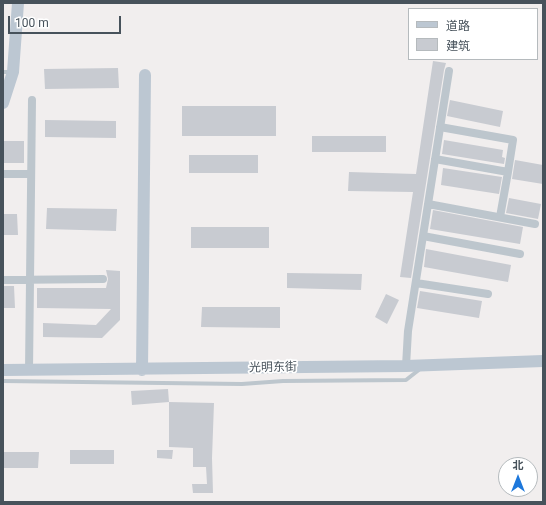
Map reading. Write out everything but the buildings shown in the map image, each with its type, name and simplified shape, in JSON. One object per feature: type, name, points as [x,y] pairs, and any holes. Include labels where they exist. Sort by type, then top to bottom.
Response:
[{"type":"main road","points":[[3,103],[18,3]]},
{"type":"main road","points":[[142,370],[145,75]]},
{"type":"main road","name":"光明东街","points":[[3,370],[142,370],[406,366],[543,362]]},
{"type":"street","points":[[406,366],[408,331],[449,71]]},
{"type":"street","points":[[29,371],[32,100]]},
{"type":"street","points":[[440,126],[513,140],[500,217]]},
{"type":"street","points":[[435,159],[508,172]]},
{"type":"street","points":[[3,174],[32,174]]},
{"type":"street","points":[[428,204],[534,224]]},
{"type":"street","points":[[423,236],[520,254]]},
{"type":"street","points":[[3,280],[103,279]]},
{"type":"street","points":[[416,283],[488,294]]},
{"type":"lane","points":[[3,381],[242,384],[283,381],[406,380],[425,365]]}]
